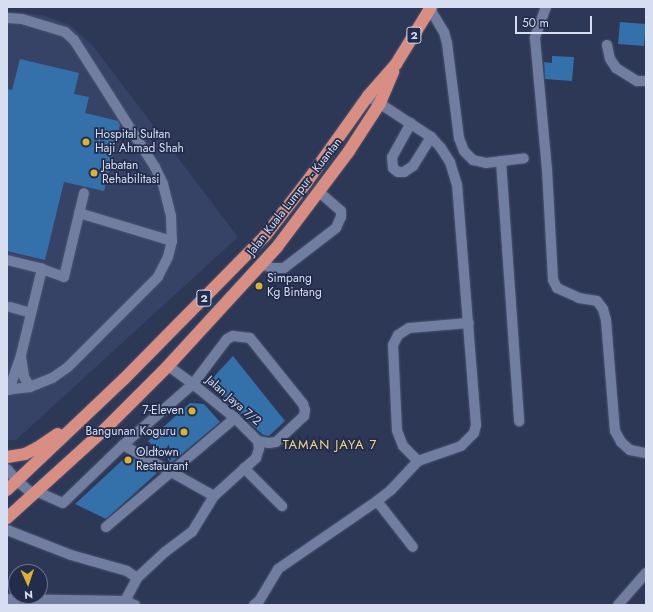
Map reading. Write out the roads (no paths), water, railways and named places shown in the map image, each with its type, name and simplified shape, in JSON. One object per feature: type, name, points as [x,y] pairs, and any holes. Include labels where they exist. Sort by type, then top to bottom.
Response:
[{"type":"highway","name":"Jalan Kuala Lumpur - Kuantan","points":[[7,490],[12,479],[92,409],[265,236],[306,183],[368,96],[396,64],[431,8]]},
{"type":"highway","name":"Jalan Kuala Lumpur - Kuantan","points":[[7,518],[36,494],[104,431],[168,366],[262,264],[350,151],[380,103],[396,64]]},
{"type":"highway","points":[[7,457],[25,454],[37,448],[92,409]]},
{"type":"street","points":[[546,7],[535,38],[547,169],[553,280],[557,288],[578,298],[597,301],[603,309],[606,320],[615,431],[621,442],[630,450],[646,453]]},
{"type":"street","points":[[431,8],[444,32],[447,43],[459,138],[464,151],[473,160],[486,163],[524,158]]},
{"type":"street","points":[[7,18],[22,19],[65,32],[74,40],[155,167],[163,184],[172,216],[172,241],[168,257],[158,277],[68,367],[52,378],[30,386],[8,390]]},
{"type":"street","points":[[607,45],[610,59],[616,68],[638,81],[646,81]]},
{"type":"street","points":[[254,605],[259,602],[278,569],[377,501],[391,490],[418,461],[461,446],[474,433],[476,425],[457,185],[450,162],[441,148],[431,137],[411,122],[368,96]]},
{"type":"street","points":[[411,122],[392,157],[393,168],[398,172],[404,172],[413,166],[431,137]]},
{"type":"street","points":[[501,161],[519,421]]},
{"type":"street","points":[[262,264],[272,268],[284,268],[336,228],[341,217],[341,211],[319,192]]},
{"type":"street","points":[[7,260],[42,269],[64,277],[84,193]]},
{"type":"street","points":[[79,213],[172,241]]},
{"type":"street","points":[[8,390],[21,354],[42,269]]},
{"type":"street","points":[[10,307],[31,312]]},
{"type":"street","points":[[418,461],[403,446],[397,430],[393,345],[398,335],[409,328],[469,323]]},
{"type":"street","points":[[7,469],[12,479],[36,494],[62,503],[124,445],[193,384],[228,339],[233,336],[250,338],[303,404],[305,410],[304,416],[276,442],[269,444],[258,441]]},
{"type":"street","points":[[21,354],[24,378],[30,386]]},
{"type":"street","name":"Jalan Jaya 7/2","points":[[125,601],[137,578],[165,552],[192,532],[214,496],[256,458],[259,449],[258,441],[235,418],[168,366]]},
{"type":"street","points":[[106,527],[235,418]]},
{"type":"street","points":[[124,445],[214,496]]},
{"type":"street","points":[[244,468],[282,506]]},
{"type":"street","points":[[377,501],[412,546]]},
{"type":"street","points":[[7,530],[71,555],[127,570],[137,578]]},
{"type":"street","points":[[618,605],[646,573]]},
{"type":"street","points":[[7,600],[83,603],[125,601],[135,605]]},
{"type":"place","name":"Hospital Sultan Haji Ahmad Shah","points":[[86,142]]},
{"type":"place","name":"Jabatan Rehabilitasi","points":[[94,173]]},
{"type":"place","name":"Simpang Kg Bintang","points":[[259,286]]},
{"type":"place","name":"7-Eleven","points":[[192,411]]},
{"type":"place","name":"Bangunan Koguru","points":[[184,432]]},
{"type":"place","name":"Oldtown Restaurant","points":[[128,460]]},
{"type":"district","name":"TAMAN JAYA 7","points":[[330,445]]}]
